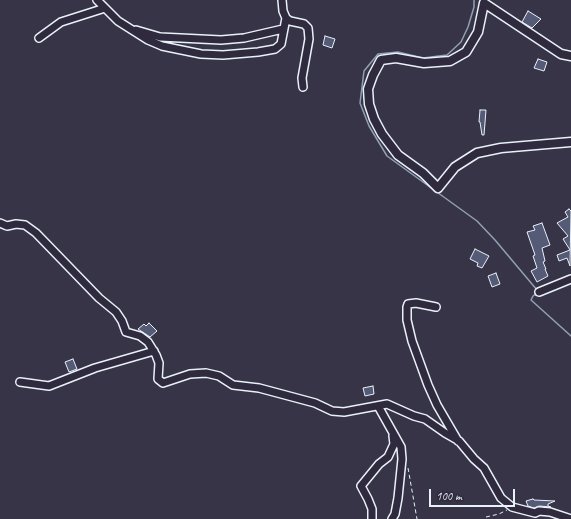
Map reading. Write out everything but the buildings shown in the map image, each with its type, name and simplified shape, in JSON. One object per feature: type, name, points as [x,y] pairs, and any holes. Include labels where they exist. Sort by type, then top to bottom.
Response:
[{"type":"street","points":[[98,0],[118,21],[148,40],[162,46],[201,54],[223,56],[275,49],[281,44],[286,18]]},
{"type":"street","points":[[282,0],[283,11],[286,18],[290,21],[304,24],[308,28],[309,38],[302,78],[303,88]]},
{"type":"street","points":[[571,56],[561,54],[484,2],[478,32],[466,52],[450,60],[424,63],[396,58],[382,60],[373,75],[368,89],[369,104],[374,119],[382,134],[398,155],[422,173],[438,188],[455,167],[477,153],[500,148],[571,142]]},
{"type":"street","points":[[39,38],[61,22],[105,8]]},
{"type":"street","points":[[129,28],[160,37],[221,40],[244,38],[283,29]]},
{"type":"street","points":[[0,223],[7,226],[16,224],[25,225],[36,233],[94,293],[116,312],[122,321],[126,332],[140,336],[148,342],[159,363],[158,379],[163,383],[190,374],[206,374],[219,376],[233,385],[259,388],[315,403],[332,411],[344,412],[387,404],[414,416],[425,419],[458,441]]},
{"type":"street","points":[[539,292],[571,279]]},
{"type":"street","points":[[436,307],[416,303],[408,304],[407,320],[412,341],[428,384],[437,405],[458,441],[484,468],[501,498],[512,507],[534,513],[539,511],[550,512],[563,518],[571,519]]},
{"type":"street","points":[[20,382],[49,386],[95,368],[154,351]]},
{"type":"street","points":[[378,406],[401,447],[402,459],[398,498],[395,514],[392,519]]},
{"type":"street","points":[[372,519],[372,509],[361,486],[378,464],[388,457],[394,444],[392,432]]},
{"type":"path","points":[[486,517],[499,514],[512,507]]},
{"type":"waterway","points":[[474,0],[474,7],[468,27],[461,42],[447,55],[423,58],[398,52],[378,54],[364,71],[360,103],[369,126],[387,156],[477,221],[537,290]]},
{"type":"waterway","points":[[537,293],[531,300],[571,336]]}]
